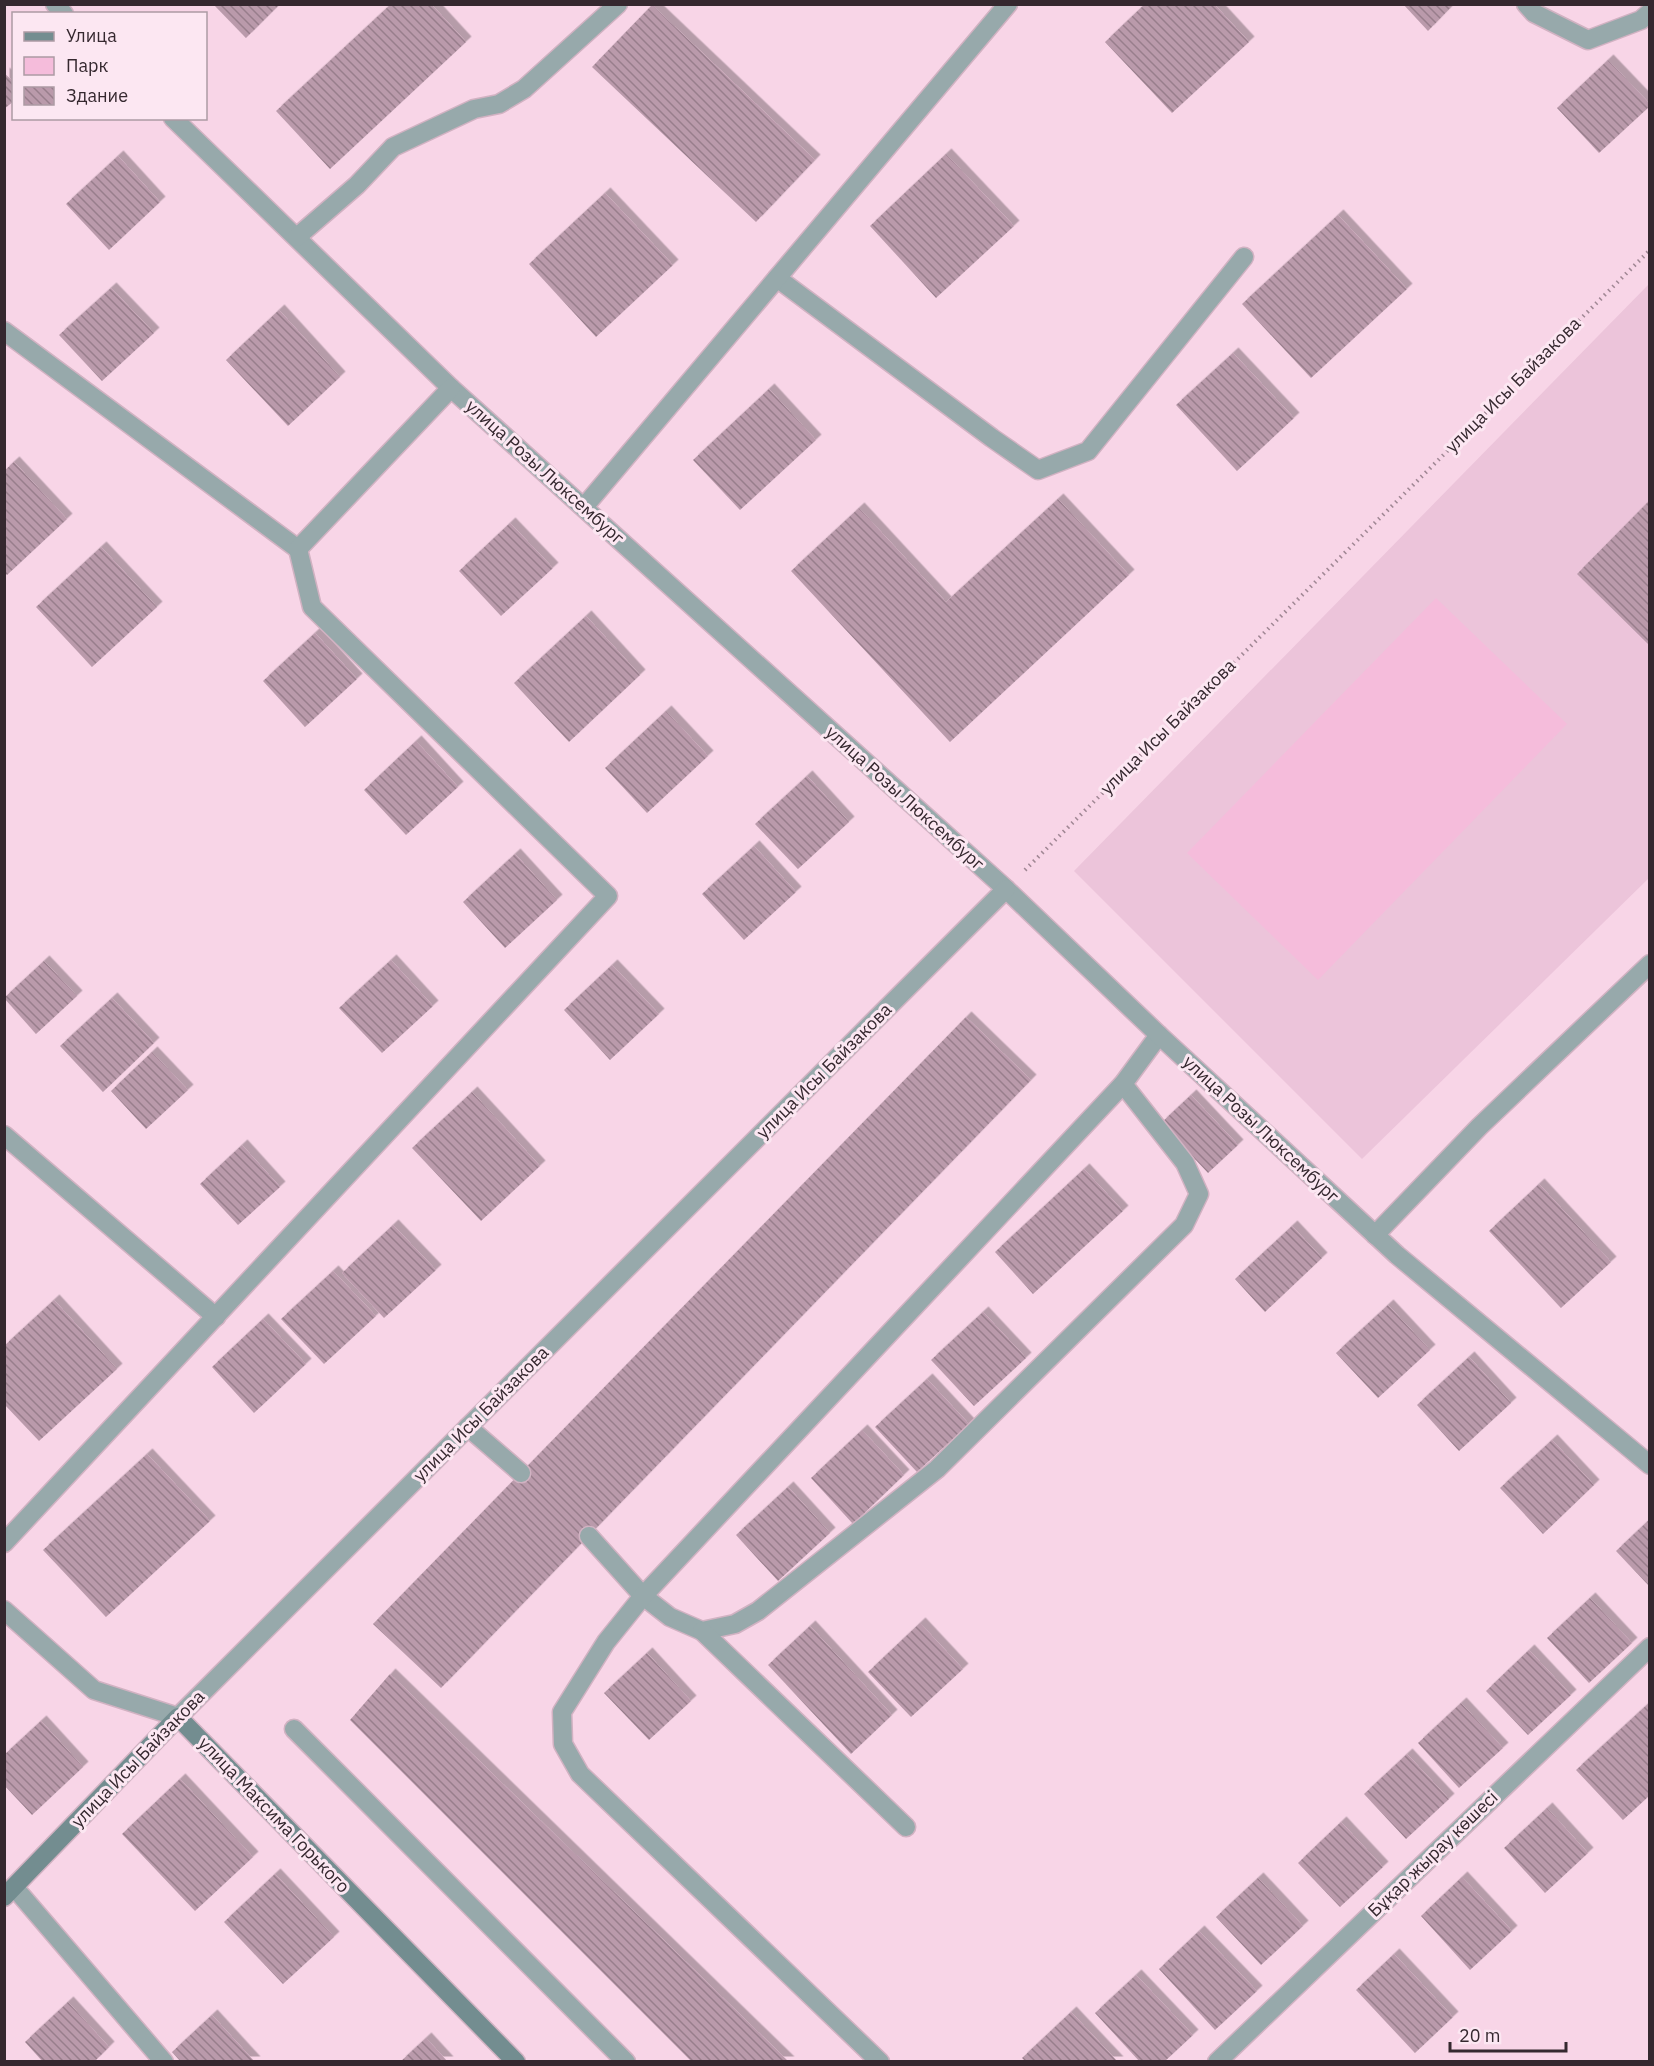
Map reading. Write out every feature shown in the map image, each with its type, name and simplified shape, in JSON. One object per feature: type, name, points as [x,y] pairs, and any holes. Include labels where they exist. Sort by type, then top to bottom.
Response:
[{"type":"street","points":[[297,237],[357,186],[393,147],[474,109],[500,104],[524,89],[618,4]]},
{"type":"street","points":[[584,507],[1008,4]]},
{"type":"street","points":[[1526,4],[1534,13],[1588,40],[1641,20],[1650,12]]},
{"type":"street","name":"улица Розы Люксембург","points":[[175,120],[451,388],[1006,890],[1375,1235],[1650,1465]]},
{"type":"street","points":[[777,278],[1038,470],[1088,451],[1244,257]]},
{"type":"street","points":[[4,331],[298,549],[312,607],[608,897],[4,1543]]},
{"type":"street","points":[[298,549],[451,388]]},
{"type":"street","name":"улица Исы Байзакова","points":[[9,1892],[178,1717],[1006,890]]},
{"type":"street","points":[[1375,1235],[1479,1127],[1650,964]]},
{"type":"street","points":[[880,2061],[580,1774],[563,1744],[562,1712],[606,1642],[644,1596],[1123,1084],[1159,1035]]},
{"type":"street","points":[[702,1631],[735,1624],[758,1611],[937,1469],[1184,1225],[1199,1194],[1185,1163],[1123,1084]]},
{"type":"street","points":[[4,1135],[216,1317]]},
{"type":"street","points":[[468,1427],[521,1473]]},
{"type":"street","points":[[589,1536],[644,1596],[670,1617],[702,1631],[906,1827]]},
{"type":"street","name":"улица Максима Горького","points":[[4,1610],[94,1690],[178,1717],[516,2061]]},
{"type":"street","name":"Бұқар жырау көшесі","points":[[1217,2061],[1650,1647]]},
{"type":"street","points":[[294,1729],[626,2061]]},
{"type":"street","points":[[9,1892],[164,2061]]},
{"type":"path","name":"улица Исы Байзакова","points":[[1006,890],[1650,250]]},
{"type":"shaded area","points":[[1649,284],[1649,878],[1362,1159],[1074,871]]},
{"type":"green space","points":[[1436,598],[1567,724],[1318,980],[1187,853]]},
{"type":"building","points":[[213,4],[280,4],[246,38]]},
{"type":"building","points":[[1145,4],[1214,4],[1249,42],[1172,113],[1105,42]]},
{"type":"building","points":[[1403,4],[1454,4],[1428,31]]},
{"type":"building","points":[[390,5],[432,5],[466,42],[330,169],[276,111]]},
{"type":"building","points":[[652,5],[815,160],[756,222],[592,67]]},
{"type":"building","points":[[1608,60],[1650,106],[1599,153],[1557,108]]},
{"type":"building","points":[[4,73],[12,80],[12,103],[4,109]]},
{"type":"building","points":[[946,154],[1014,226],[936,298],[870,226]]},
{"type":"building","points":[[118,156],[160,202],[109,250],[66,204]]},
{"type":"building","points":[[605,193],[673,265],[596,337],[529,264]]},
{"type":"building","points":[[1338,215],[1407,289],[1311,378],[1242,304]]},
{"type":"building","points":[[111,288],[154,333],[102,381],[59,335]]},
{"type":"building","points":[[279,310],[340,377],[288,426],[226,360]]},
{"type":"building","points":[[1233,353],[1294,418],[1237,471],[1176,405]]},
{"type":"building","points":[[769,389],[816,440],[740,510],[693,460]]},
{"type":"building","points":[[14,462],[67,519],[7,575],[4,572],[4,471]]},
{"type":"building","points":[[1058,499],[1129,575],[950,742],[791,571],[859,508],[946,602]]},
{"type":"building","points":[[1650,500],[1650,646],[1577,574]]},
{"type":"building","points":[[510,523],[553,568],[501,616],[459,571]]},
{"type":"building","points":[[101,547],[157,607],[92,667],[36,607]]},
{"type":"building","points":[[586,616],[640,675],[569,742],[514,683]]},
{"type":"building","points":[[315,633],[357,679],[305,727],[263,681]]},
{"type":"building","points":[[666,711],[708,756],[647,813],[605,768]]},
{"type":"building","points":[[416,741],[458,787],[406,835],[364,790]]},
{"type":"building","points":[[807,776],[849,822],[798,869],[755,824]]},
{"type":"building","points":[[754,846],[796,892],[744,940],[702,894]]},
{"type":"building","points":[[515,854],[557,900],[505,948],[463,902]]},
{"type":"building","points":[[391,960],[433,1006],[382,1053],[339,1008]]},
{"type":"building","points":[[44,961],[77,996],[36,1034],[4,998]]},
{"type":"building","points":[[612,965],[659,1014],[610,1060],[564,1010]]},
{"type":"building","points":[[112,998],[154,1043],[103,1092],[60,1046]]},
{"type":"building","points":[[966,1017],[1031,1080],[441,1688],[373,1624]]},
{"type":"building","points":[[152,1052],[188,1090],[146,1129],[111,1091]]},
{"type":"building","points":[[472,1092],[540,1166],[481,1221],[412,1148]]},
{"type":"building","points":[[1191,1095],[1238,1145],[1208,1173],[1161,1123]]},
{"type":"building","points":[[242,1145],[280,1187],[238,1225],[200,1184]]},
{"type":"building","points":[[1084,1169],[1123,1211],[1033,1294],[995,1252]]},
{"type":"building","points":[[1539,1184],[1611,1262],[1561,1308],[1489,1231]]},
{"type":"building","points":[[393,1225],[436,1270],[384,1318],[342,1273]]},
{"type":"building","points":[[1292,1226],[1322,1258],[1265,1312],[1235,1279]]},
{"type":"building","points":[[333,1271],[376,1316],[324,1364],[281,1319]]},
{"type":"building","points":[[54,1300],[117,1369],[39,1441],[4,1404],[4,1346]]},
{"type":"building","points":[[1388,1305],[1430,1350],[1378,1398],[1336,1353]]},
{"type":"building","points":[[983,1312],[1026,1358],[974,1406],[931,1360]]},
{"type":"building","points":[[263,1319],[306,1364],[254,1413],[212,1367]]},
{"type":"building","points":[[1469,1357],[1511,1403],[1459,1451],[1417,1405]]},
{"type":"building","points":[[927,1379],[969,1424],[917,1472],[875,1427]]},
{"type":"building","points":[[862,1430],[904,1475],[853,1524],[811,1478]]},
{"type":"building","points":[[1552,1440],[1594,1485],[1543,1534],[1500,1488]]},
{"type":"building","points":[[147,1454],[210,1521],[106,1617],[43,1550]]},
{"type":"building","points":[[788,1487],[830,1533],[778,1581],[736,1535]]},
{"type":"building","points":[[1650,1519],[1650,1587],[1616,1551]]},
{"type":"building","points":[[1590,1598],[1632,1643],[1589,1683],[1547,1638]]},
{"type":"building","points":[[920,1623],[963,1669],[911,1717],[868,1672]]},
{"type":"building","points":[[810,1626],[892,1715],[851,1754],[768,1665]]},
{"type":"building","points":[[1529,1650],[1571,1695],[1528,1735],[1486,1691]]},
{"type":"building","points":[[647,1653],[691,1701],[649,1740],[604,1693]]},
{"type":"building","points":[[390,1674],[789,2062],[692,2062],[350,1720]]},
{"type":"building","points":[[1650,1702],[1650,1795],[1623,1820],[1576,1770]]},
{"type":"building","points":[[1461,1703],[1503,1748],[1459,1788],[1418,1743]]},
{"type":"building","points":[[41,1721],[83,1767],[32,1815],[4,1785],[4,1755]]},
{"type":"building","points":[[1407,1754],[1449,1799],[1406,1839],[1364,1794]]},
{"type":"building","points":[[180,1779],[253,1857],[195,1911],[122,1834]]},
{"type":"building","points":[[1547,1808],[1588,1853],[1545,1893],[1504,1848]]},
{"type":"building","points":[[1341,1822],[1383,1867],[1340,1907],[1298,1863]]},
{"type":"building","points":[[275,1874],[334,1937],[283,1984],[224,1922]]},
{"type":"building","points":[[1462,1877],[1512,1931],[1470,1970],[1421,1916]]},
{"type":"building","points":[[1258,1878],[1303,1926],[1261,1965],[1216,1917]]},
{"type":"building","points":[[1199,1931],[1257,1991],[1215,2030],[1159,1969]]},
{"type":"building","points":[[1394,1954],[1453,2017],[1415,2053],[1356,1990]]},
{"type":"building","points":[[1136,1975],[1193,2035],[1164,2062],[1140,2062],[1095,2013]]},
{"type":"building","points":[[68,2002],[109,2047],[94,2062],[43,2062],[25,2042]]},
{"type":"building","points":[[1071,2012],[1118,2062],[1026,2062],[1022,2058]]},
{"type":"building","points":[[212,2015],[255,2062],[181,2062],[172,2052]]},
{"type":"building","points":[[426,2038],[448,2062],[400,2062]]}]
